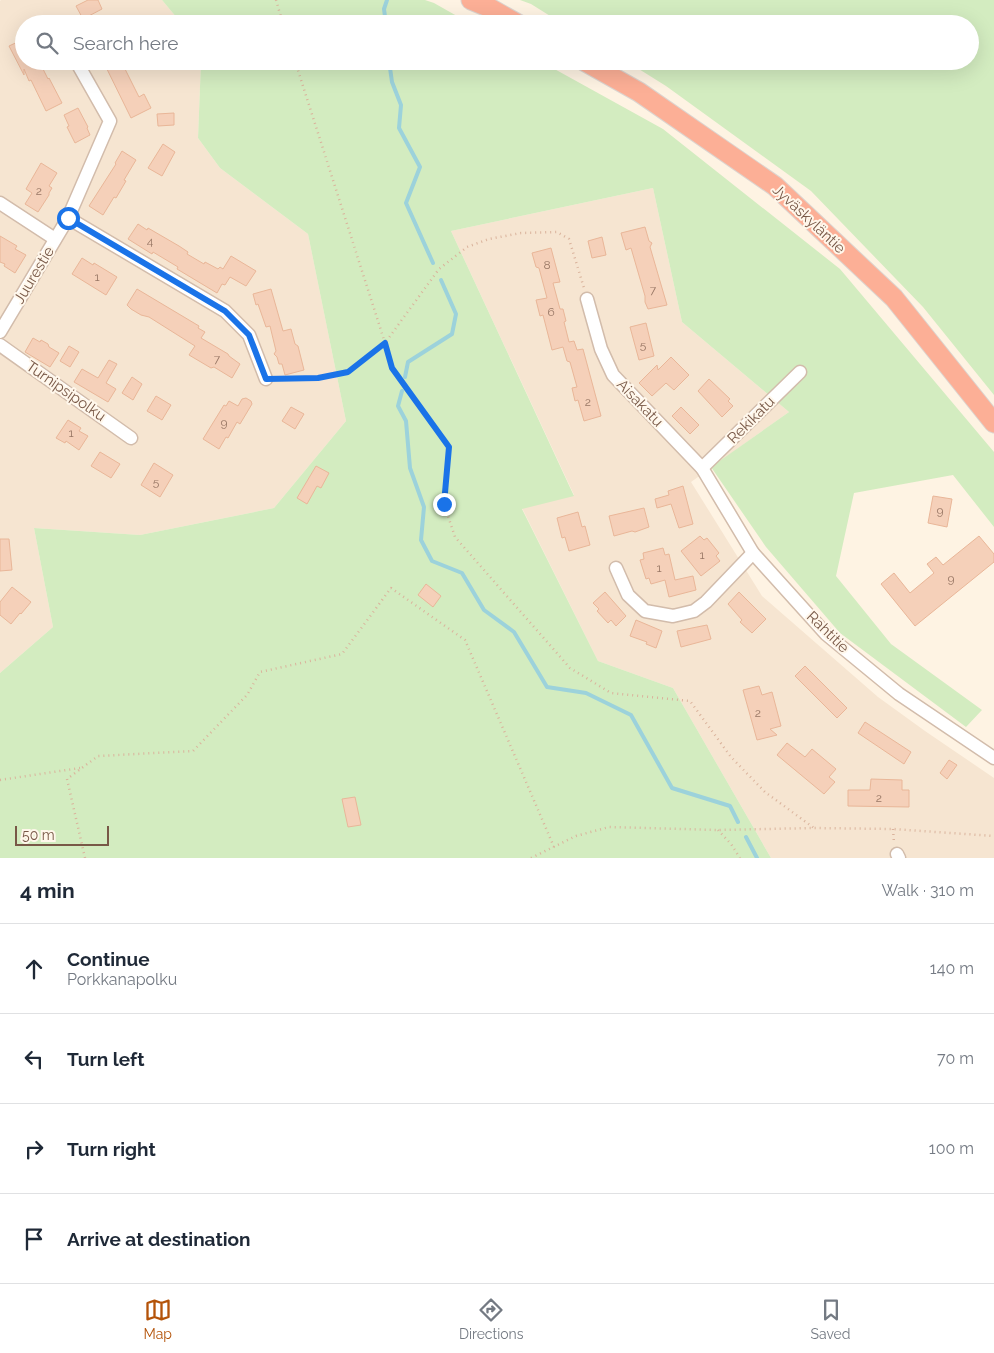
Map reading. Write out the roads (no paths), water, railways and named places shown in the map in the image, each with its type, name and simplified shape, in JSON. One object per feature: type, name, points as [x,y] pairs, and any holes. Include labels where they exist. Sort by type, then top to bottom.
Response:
[{"type":"highway","points":[[472,0],[502,15]]},
{"type":"highway","name":"Jyväskyläntie","points":[[600,70],[639,92],[775,186],[894,298],[994,423]]},
{"type":"street","name":"Juurestie","points":[[0,332],[68,218],[110,121],[81,70]]},
{"type":"street","points":[[0,203],[55,239]]},
{"type":"street","points":[[68,218],[225,311],[249,335],[266,379]]},
{"type":"street","name":"Aisakatu","points":[[588,299],[602,349],[613,375],[702,468]]},
{"type":"street","name":"Turnipsipolku","points":[[0,345],[131,438]]},
{"type":"street","name":"Rekikatu","points":[[702,468],[800,372]]},
{"type":"street","name":"Rahtitie","points":[[702,468],[753,553],[826,634],[899,694],[994,758]]},
{"type":"street","points":[[616,568],[628,595],[646,611],[673,616],[694,611],[706,602],[753,553]]},
{"type":"waterway","points":[[385,15],[384,9],[387,0]]},
{"type":"waterway","points":[[390,70],[392,82],[401,105],[399,128],[420,167],[406,203],[433,263]]},
{"type":"waterway","points":[[405,377],[408,362],[452,334],[456,314],[441,280]]},
{"type":"waterway","points":[[402,391],[398,406],[406,421],[410,468],[424,507],[421,540],[432,561],[462,573],[484,610],[514,632],[547,687],[586,693],[631,715],[672,788],[730,806],[738,822]]},
{"type":"waterway","points":[[746,837],[757,858]]}]
